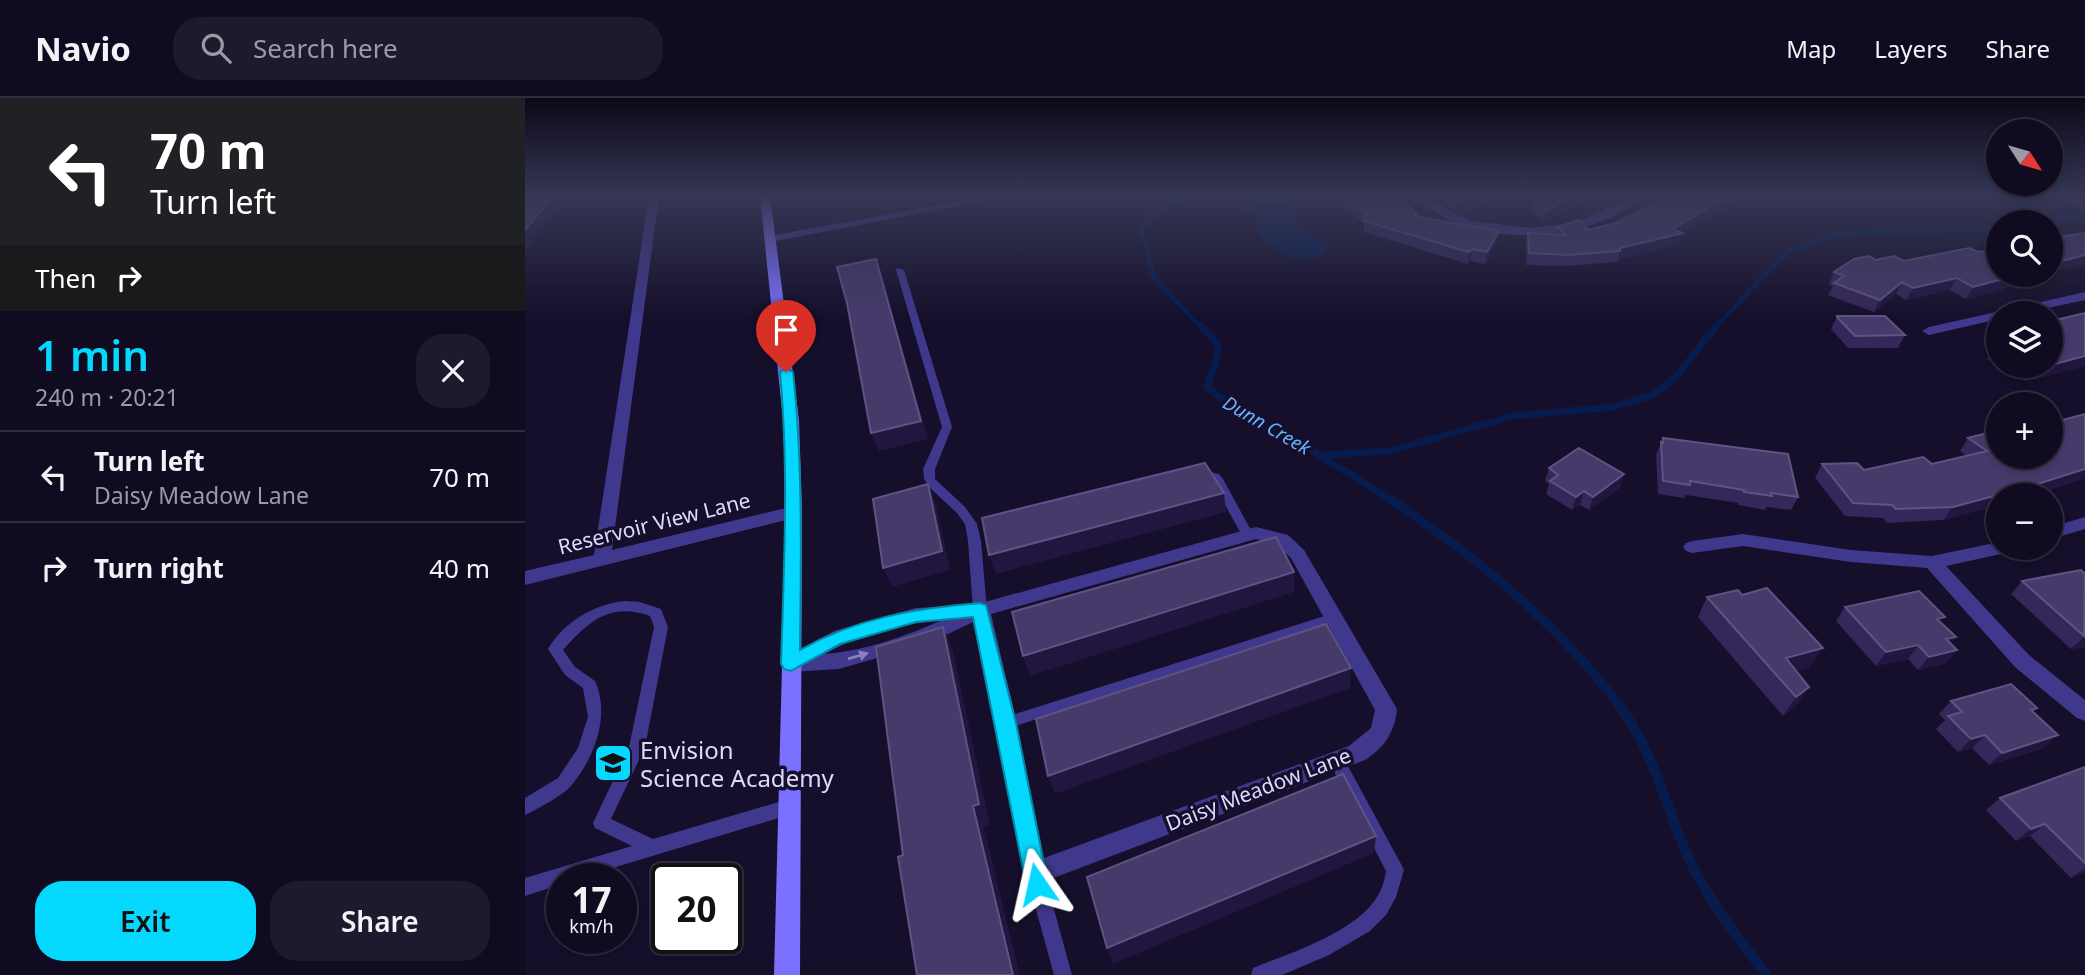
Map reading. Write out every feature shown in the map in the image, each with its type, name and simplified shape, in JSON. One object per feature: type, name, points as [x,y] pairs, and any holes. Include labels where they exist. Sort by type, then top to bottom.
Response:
[{"type":"main road","points":[[770,239],[791,419],[794,512],[787,975]]},
{"type":"street","points":[[602,559],[648,237]]},
{"type":"street","points":[[770,239],[781,237]]},
{"type":"street","points":[[2062,301],[2085,296]]},
{"type":"street","points":[[1929,331],[1986,319]]},
{"type":"street","name":"Reservoir View Lane","points":[[525,578],[794,512]]},
{"type":"street","points":[[2063,529],[2085,523]]},
{"type":"street","name":"Daisy Meadow Lane","points":[[791,664],[839,661],[922,638],[980,610],[1247,534],[1271,535],[1291,545],[1386,709],[1386,722],[1372,744],[1035,873]]},
{"type":"street","points":[[1692,547],[1743,540],[1851,556],[1931,562],[1986,551]]},
{"type":"street","points":[[1931,562],[2022,661],[2085,712]]},
{"type":"street","points":[[980,610],[1006,723],[1035,873]]},
{"type":"lane","points":[[900,270],[947,428],[941,447],[928,470],[930,480],[934,489],[947,495],[965,512],[972,526],[980,610]]},
{"type":"lane","points":[[1182,474],[1197,473],[1215,477],[1226,491],[1247,534]]},
{"type":"lane","points":[[972,526],[986,522]]},
{"type":"lane","points":[[525,807],[564,783],[585,750],[595,717],[590,685],[570,671],[555,649],[579,621],[615,606],[638,605],[656,613],[661,627],[637,747],[601,823],[653,847]]},
{"type":"lane","points":[[1006,723],[1334,618]]},
{"type":"lane","points":[[1260,975],[1361,928],[1375,914],[1394,884],[1395,870],[1336,760]]},
{"type":"lane","points":[[525,887],[789,807]]},
{"type":"lane","points":[[1035,873],[1063,975]]},
{"type":"water","points":[[1262,237],[1315,237],[1329,246],[1323,255],[1293,257],[1278,251]]},
{"type":"building","points":[[1418,237],[1496,237],[1487,252],[1472,249],[1469,252]]},
{"type":"building","points":[[1528,237],[1667,237],[1620,248],[1620,251],[1567,255],[1529,253]]},
{"type":"building","points":[[2063,237],[2085,237],[2085,255],[2063,261]]},
{"type":"building","points":[[1969,248],[1978,252],[1986,251],[1986,284],[1973,287],[1957,278],[1913,288],[1902,282],[1880,300],[1834,283],[1844,276],[1834,272],[1854,259],[1869,256],[1876,260],[1894,256],[1904,261]]},
{"type":"building","points":[[876,259],[921,421],[871,433],[847,303],[837,267]]},
{"type":"building","points":[[2085,313],[2085,356],[2063,362],[2063,318]]},
{"type":"building","points":[[1837,316],[1885,316],[1905,335],[1855,336]]},
{"type":"building","points":[[2085,414],[2085,469],[2041,483],[1986,483],[1986,498],[1953,507],[1896,509],[1892,505],[1853,503],[1822,464],[1857,463],[1864,470],[1923,457],[1932,464],[1986,451],[1986,469],[2063,469],[2063,420]]},
{"type":"building","points":[[1986,433],[1986,450],[1968,438]]},
{"type":"building","points":[[1663,438],[1788,454],[1798,497],[1744,492],[1690,481],[1690,485],[1663,481]]},
{"type":"building","points":[[1579,448],[1624,474],[1593,497],[1584,491],[1576,497],[1550,481],[1558,475],[1549,468]]},
{"type":"building","points":[[1205,463],[1224,493],[989,555],[982,518]]},
{"type":"building","points":[[928,484],[942,551],[883,568],[873,499]]},
{"type":"building","points":[[1276,537],[1294,572],[1023,656],[1012,612]]},
{"type":"building","points":[[2081,570],[2085,574],[2084,636],[2022,581]]},
{"type":"building","points":[[1767,588],[1823,648],[1786,658],[1809,687],[1796,697],[1707,597],[1738,590],[1742,595]]},
{"type":"building","points":[[1919,591],[1945,617],[1937,619],[1956,637],[1946,639],[1957,650],[1929,657],[1918,645],[1886,652],[1845,607]]},
{"type":"building","points":[[1326,624],[1351,668],[1048,776],[1036,719]]},
{"type":"building","points":[[943,627],[979,804],[973,806],[1013,975],[917,975],[898,857],[903,855],[876,647]]},
{"type":"building","points":[[2011,684],[2037,708],[2031,710],[2058,735],[2002,753],[1985,735],[1971,739],[1948,716],[1962,712],[1951,701]]},
{"type":"building","points":[[2085,767],[2085,863],[2045,824],[2031,829],[2000,798]]},
{"type":"building","points":[[1343,774],[1376,836],[1107,948],[1087,877]]},
{"type":"waterway","name":"Dunn Creek","points":[[1143,237],[1154,278],[1202,328]]},
{"type":"waterway","points":[[1715,328],[1786,252],[1829,237]]},
{"type":"waterway","name":"Dunn Creek","points":[[1201,326],[1218,344],[1217,358],[1207,387],[1233,407],[1306,447],[1382,494]]},
{"type":"waterway","points":[[1321,455],[1389,451],[1513,416],[1613,407],[1653,395],[1677,376],[1716,326]]},
{"type":"waterway","points":[[1380,493],[1446,539],[1509,589],[1568,645],[1620,706]]},
{"type":"waterway","points":[[1619,705],[1649,757],[1685,850],[1702,883],[1767,975]]},
{"type":"place","name":"Envision Science Academy","points":[[613,763]]},
{"type":"route","points":[[786,372],[791,419],[794,512],[791,664],[834,639],[916,615],[980,610],[1006,723],[1037,884]]}]
